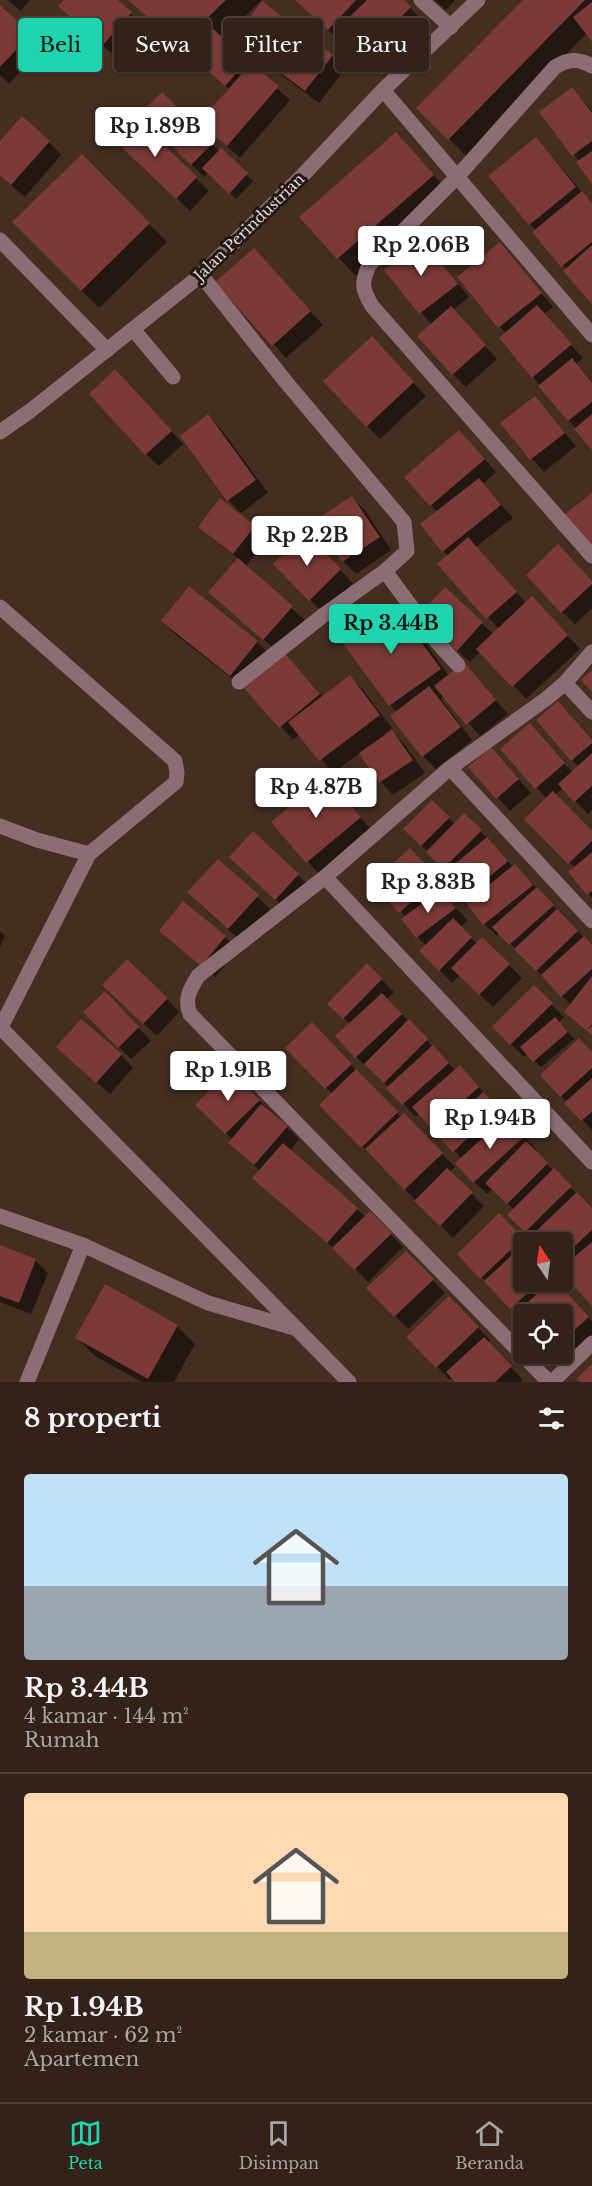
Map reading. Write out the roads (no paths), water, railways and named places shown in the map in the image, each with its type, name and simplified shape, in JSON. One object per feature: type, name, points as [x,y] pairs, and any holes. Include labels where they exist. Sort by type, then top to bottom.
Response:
[{"type":"street","points":[[421,0],[451,27]]},
{"type":"street","name":"Jalan Perindustrian","points":[[0,432],[30,411],[201,275],[302,177],[383,90],[478,0]]},
{"type":"street","points":[[592,66],[579,59],[563,62],[555,68],[457,177],[369,266],[364,277],[363,290],[372,306],[592,556]]},
{"type":"street","points":[[383,90],[592,335]]},
{"type":"street","points":[[0,240],[107,350]]},
{"type":"street","points":[[201,275],[286,382],[404,522],[407,550],[385,571],[325,614],[239,682]]},
{"type":"street","points":[[132,329],[173,377]]},
{"type":"street","points":[[385,571],[437,642],[458,665]]},
{"type":"street","points":[[0,607],[175,761],[177,773],[176,782],[88,854],[0,1028],[349,1382]]},
{"type":"street","points":[[592,652],[565,683],[546,699],[450,768],[325,877],[198,976],[187,994],[186,1005],[190,1014],[551,1382],[592,1343]]},
{"type":"street","points":[[565,683],[592,712]]},
{"type":"street","points":[[450,768],[592,921]]},
{"type":"street","points":[[0,825],[37,840],[88,854]]},
{"type":"street","points":[[325,877],[592,1162]]},
{"type":"street","points":[[0,1216],[83,1245],[208,1303],[297,1329]]},
{"type":"street","points":[[27,1382],[83,1245]]}]
